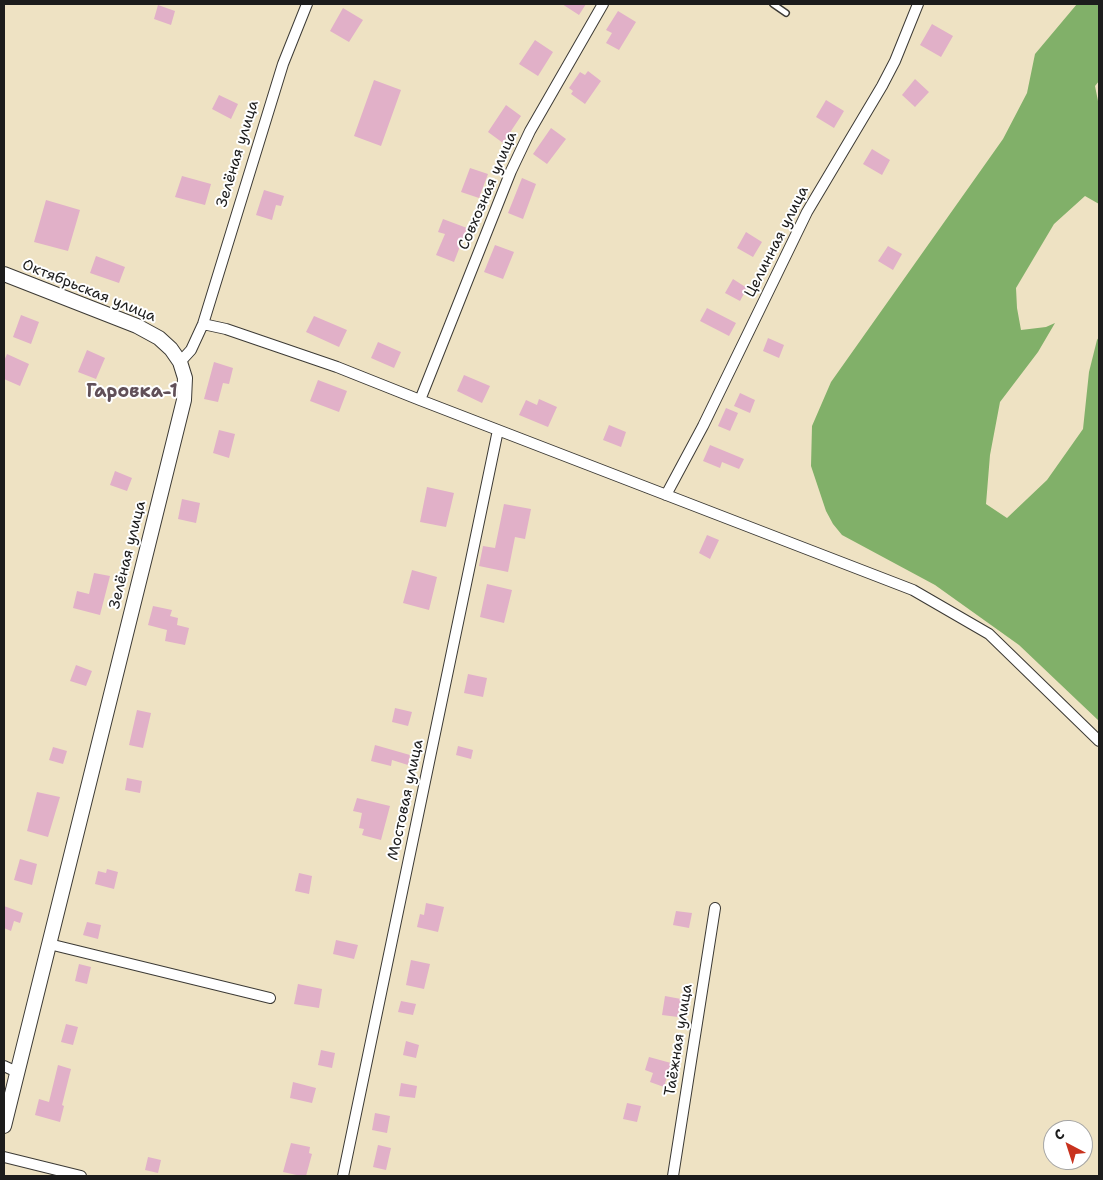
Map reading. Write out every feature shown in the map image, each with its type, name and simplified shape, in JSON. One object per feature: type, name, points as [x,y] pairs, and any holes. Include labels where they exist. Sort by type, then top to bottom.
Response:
[{"type":"main road","name":"Октябрьская улица","points":[[4,274],[137,326],[159,338],[172,349],[180,362]]},
{"type":"main road","name":"Зелёная улица","points":[[4,1126],[184,400],[185,378],[180,362]]},
{"type":"street","name":"Зелёная улица","points":[[180,362],[191,350],[203,324],[283,64],[307,4]]},
{"type":"street","name":"Совхозная улица","points":[[420,400],[510,171],[530,131],[603,4]]},
{"type":"street","name":"Целинная улица","points":[[666,496],[703,426],[808,212],[895,61],[918,4]]},
{"type":"street","points":[[203,324],[226,329],[337,366],[666,496],[913,590],[989,634],[1099,741]]},
{"type":"street","name":"Мостовая улица","points":[[343,1176],[498,430]]},
{"type":"street","name":"Таёжная улица","points":[[673,1176],[715,908]]},
{"type":"street","points":[[49,944],[270,998]]},
{"type":"street","points":[[4,1066],[17,1072]]},
{"type":"street","points":[[4,1157],[81,1176]]},
{"type":"lane","points":[[773,4],[786,13]]},
{"type":"green space","points":[[1077,4],[1099,4],[1099,81],[1095,86],[1099,106],[1099,204],[1085,196],[1054,224],[1016,288],[1021,330],[1046,327],[1055,323],[1038,352],[1000,402],[990,455],[986,504],[1007,518],[1047,480],[1083,429],[1089,372],[1099,337],[1099,721],[1019,645],[935,585],[842,535],[826,511],[811,466],[812,426],[831,382],[1003,139],[1027,93],[1035,54]]},
{"type":"building","points":[[562,4],[586,4],[579,15]]},
{"type":"building","points":[[158,5],[175,11],[171,25],[154,19]]},
{"type":"building","points":[[343,8],[363,20],[349,42],[330,31]]},
{"type":"building","points":[[618,11],[636,22],[619,50],[606,43],[612,33],[606,30]]},
{"type":"building","points":[[932,24],[953,36],[941,57],[920,45]]},
{"type":"building","points":[[535,40],[553,52],[538,76],[519,64]]},
{"type":"building","points":[[588,71],[601,81],[585,104],[571,94],[573,91],[569,88],[580,72],[585,75]]},
{"type":"building","points":[[915,79],[929,92],[915,107],[902,95]]},
{"type":"building","points":[[374,80],[401,90],[381,146],[354,136]]},
{"type":"building","points":[[219,95],[238,104],[231,119],[212,109]]},
{"type":"building","points":[[826,100],[844,111],[834,128],[816,117]]},
{"type":"building","points":[[506,105],[521,116],[503,143],[488,132]]},
{"type":"building","points":[[551,128],[566,139],[547,164],[533,154]]},
{"type":"building","points":[[872,149],[890,160],[882,175],[863,164]]},
{"type":"building","points":[[470,168],[488,174],[479,198],[461,192]]},
{"type":"building","points":[[182,176],[211,184],[205,205],[175,197]]},
{"type":"building","points":[[522,178],[536,184],[523,219],[508,213]]},
{"type":"building","points":[[264,190],[284,196],[281,206],[276,205],[272,220],[256,215]]},
{"type":"building","points":[[46,200],[80,210],[68,251],[34,242]]},
{"type":"building","points":[[443,219],[467,228],[454,262],[436,255],[445,234],[438,232]]},
{"type":"building","points":[[746,232],[762,242],[753,257],[737,248]]},
{"type":"building","points":[[495,245],[514,252],[503,279],[484,272]]},
{"type":"building","points":[[888,246],[902,254],[893,270],[878,261]]},
{"type":"building","points":[[96,256],[125,267],[119,283],[90,273]]},
{"type":"building","points":[[733,279],[747,288],[740,301],[725,293]]},
{"type":"building","points":[[707,308],[736,323],[729,336],[700,321]]},
{"type":"building","points":[[21,315],[39,322],[31,344],[13,337]]},
{"type":"building","points":[[314,316],[347,330],[339,347],[306,332]]},
{"type":"building","points":[[768,338],[784,345],[779,358],[763,351]]},
{"type":"building","points":[[378,342],[401,352],[394,368],[371,358]]},
{"type":"building","points":[[87,350],[105,358],[96,379],[78,372]]},
{"type":"building","points":[[7,354],[29,364],[20,386],[4,379],[4,361]]},
{"type":"building","points":[[214,362],[233,368],[229,384],[223,383],[218,402],[204,399]]},
{"type":"building","points":[[464,375],[490,386],[482,403],[457,391]]},
{"type":"building","points":[[318,380],[347,391],[339,412],[310,401]]},
{"type":"building","points":[[740,393],[755,400],[750,413],[734,406]]},
{"type":"building","points":[[539,399],[557,407],[548,427],[519,415],[526,400],[537,405]]},
{"type":"building","points":[[726,408],[738,413],[730,431],[718,426]]},
{"type":"building","points":[[609,425],[626,432],[621,447],[603,440]]},
{"type":"building","points":[[219,430],[235,434],[229,458],[213,453]]},
{"type":"building","points":[[710,445],[744,459],[739,469],[722,462],[720,468],[703,461]]},
{"type":"building","points":[[115,471],[132,478],[127,491],[110,485]]},
{"type":"building","points":[[427,487],[454,493],[446,527],[420,522]]},
{"type":"building","points":[[182,499],[200,503],[196,523],[178,519]]},
{"type":"building","points":[[504,504],[531,509],[525,539],[515,537],[508,572],[479,566],[483,546],[495,548]]},
{"type":"building","points":[[707,535],[719,540],[710,559],[699,553]]},
{"type":"building","points":[[412,570],[437,577],[429,610],[403,603]]},
{"type":"building","points":[[94,573],[110,576],[100,615],[73,608],[77,591],[89,594]]},
{"type":"building","points":[[487,584],[512,590],[504,623],[480,617]]},
{"type":"building","points":[[153,606],[172,610],[170,616],[178,618],[177,625],[189,628],[185,645],[165,641],[167,630],[148,625]]},
{"type":"building","points":[[76,665],[92,671],[86,686],[70,681]]},
{"type":"building","points":[[468,674],[487,678],[483,697],[464,693]]},
{"type":"building","points":[[395,708],[412,712],[408,726],[392,722]]},
{"type":"building","points":[[137,710],[151,713],[143,748],[129,745]]},
{"type":"building","points":[[375,745],[410,755],[408,765],[392,760],[391,766],[371,761]]},
{"type":"building","points":[[458,746],[473,750],[471,759],[456,755]]},
{"type":"building","points":[[53,747],[67,751],[63,764],[49,760]]},
{"type":"building","points":[[127,778],[142,781],[140,793],[125,790]]},
{"type":"building","points":[[37,792],[60,797],[48,837],[27,831]]},
{"type":"building","points":[[357,798],[390,806],[381,840],[362,835],[364,829],[359,828],[362,813],[353,811]]},
{"type":"building","points":[[20,859],[37,864],[32,885],[14,880]]},
{"type":"building","points":[[107,869],[118,872],[114,889],[95,884],[98,871],[106,873]]},
{"type":"building","points":[[299,873],[312,876],[309,894],[295,891]]},
{"type":"building","points":[[426,903],[444,907],[438,932],[417,927],[420,914],[424,915]]},
{"type":"building","points":[[4,906],[23,913],[20,923],[14,921],[11,931],[4,928]]},
{"type":"building","points":[[676,911],[692,913],[689,928],[673,925]]},
{"type":"building","points":[[87,922],[101,925],[98,939],[83,935]]},
{"type":"building","points":[[336,940],[358,945],[354,959],[333,954]]},
{"type":"building","points":[[411,960],[430,964],[424,989],[406,985]]},
{"type":"building","points":[[79,964],[91,967],[87,984],[75,981]]},
{"type":"building","points":[[298,984],[322,989],[319,1008],[294,1004]]},
{"type":"building","points":[[665,996],[681,999],[678,1017],[662,1015]]},
{"type":"building","points":[[401,1001],[416,1004],[413,1015],[398,1012]]},
{"type":"building","points":[[66,1024],[78,1027],[73,1045],[61,1042]]},
{"type":"building","points":[[406,1041],[419,1045],[416,1058],[403,1055]]},
{"type":"building","points":[[321,1050],[335,1053],[332,1068],[318,1065]]},
{"type":"building","points":[[649,1057],[671,1063],[664,1087],[650,1082],[653,1073],[645,1070]]},
{"type":"building","points":[[58,1065],[71,1069],[60,1122],[35,1115],[39,1099],[49,1102]]},
{"type":"building","points":[[293,1082],[316,1088],[312,1103],[290,1098]]},
{"type":"building","points":[[401,1083],[417,1086],[415,1098],[399,1096]]},
{"type":"building","points":[[627,1103],[641,1106],[637,1122],[623,1119]]},
{"type":"building","points":[[375,1113],[390,1116],[387,1133],[372,1130]]},
{"type":"building","points":[[291,1143],[310,1147],[309,1153],[312,1154],[306,1176],[283,1172]]},
{"type":"building","points":[[378,1145],[391,1148],[386,1170],[373,1167]]},
{"type":"building","points":[[148,1157],[161,1160],[158,1173],[145,1170]]},
{"type":"district","name":"Гаровка-1","points":[[132,392]]}]
